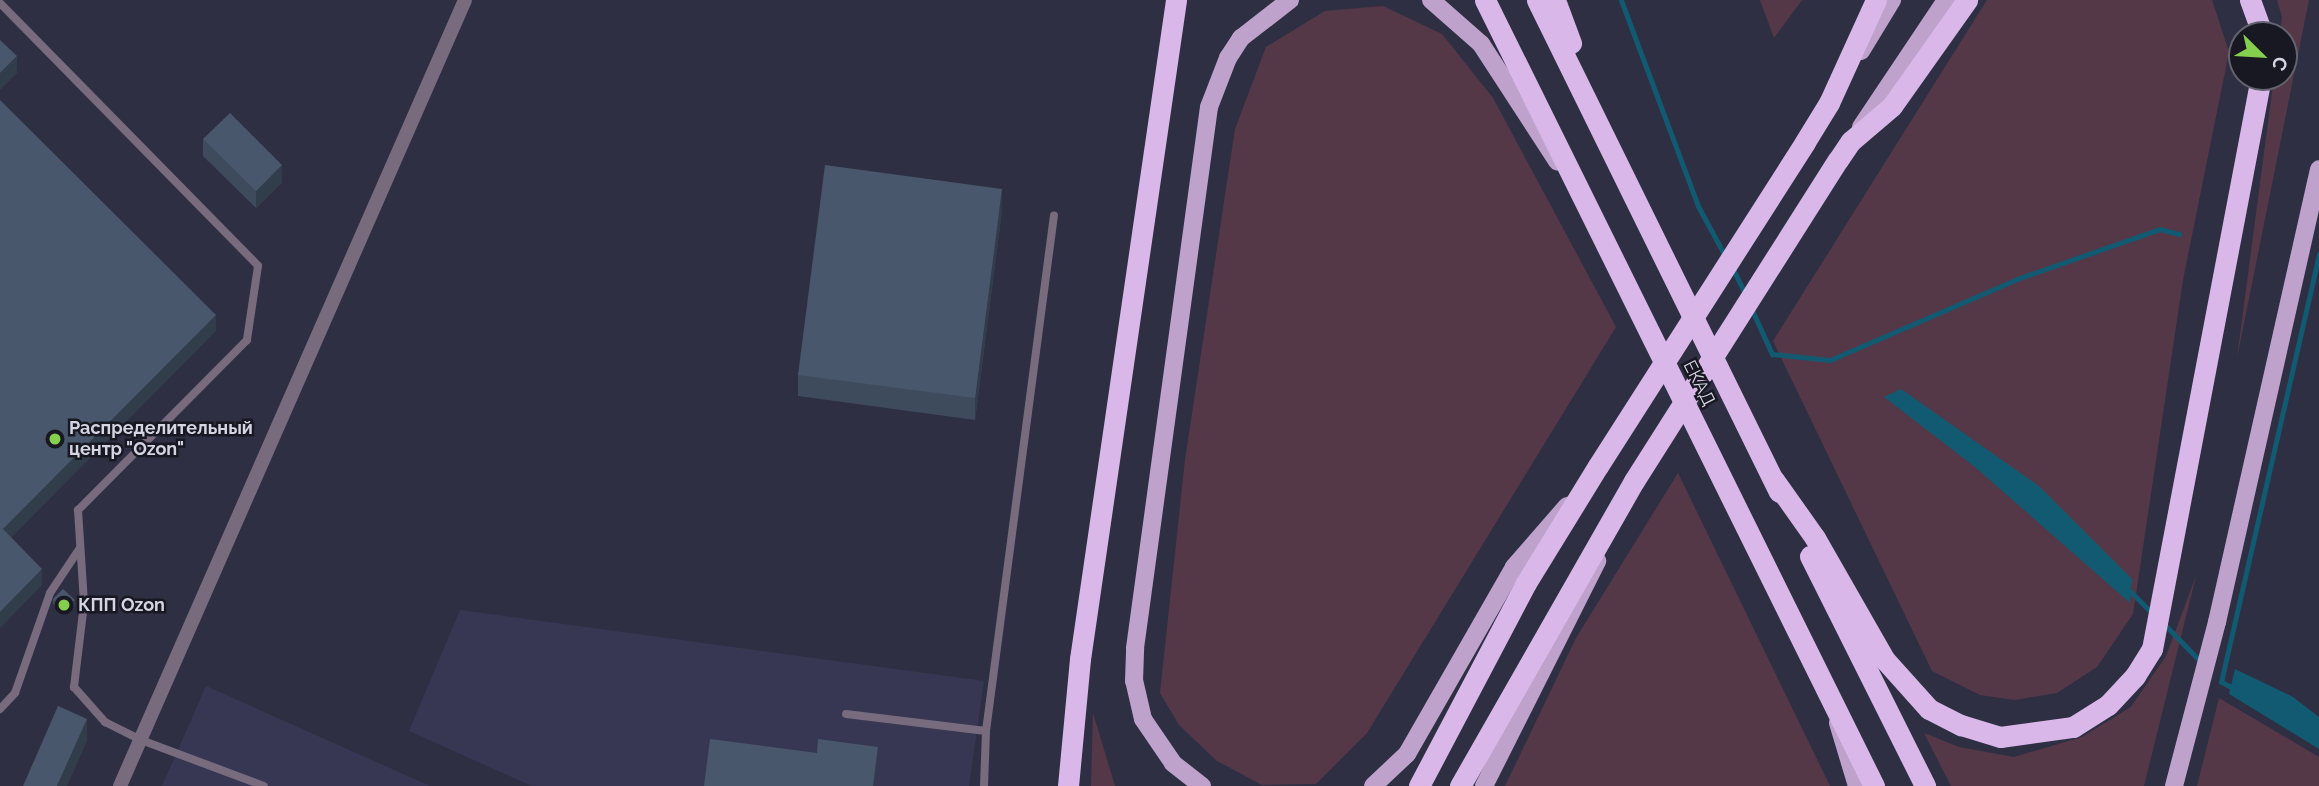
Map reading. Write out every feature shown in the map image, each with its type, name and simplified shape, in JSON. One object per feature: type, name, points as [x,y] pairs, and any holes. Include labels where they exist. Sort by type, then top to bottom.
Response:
[{"type":"highway","points":[[1068,786],[1080,659],[1176,0]]},
{"type":"highway","name":"ЕКАД","points":[[1485,0],[1874,786]]},
{"type":"highway","name":"ЕКАД","points":[[1537,0],[1610,154],[1925,786]]},
{"type":"highway","points":[[1555,0],[1610,154]]},
{"type":"highway","points":[[1419,786],[1526,583],[1829,103],[1876,0]]},
{"type":"highway","points":[[1460,786],[1607,524],[1838,160],[1851,141],[1892,106],[1967,0]]},
{"type":"highway","points":[[2250,0],[2258,21]]},
{"type":"highway","points":[[1774,480],[1815,538],[1885,660],[1928,709],[1961,725],[2000,737],[2073,727],[2108,705],[2135,676],[2152,649],[2258,91]]},
{"type":"main road","points":[[1202,786],[1174,763],[1143,719],[1134,681],[1135,648],[1209,107],[1228,58],[1241,38],[1290,0]]},
{"type":"main road","points":[[1431,0],[1481,44],[1553,157],[1568,171]]},
{"type":"main road","points":[[1829,103],[1892,0]]},
{"type":"main road","points":[[1851,141],[1946,0]]},
{"type":"main road","points":[[2174,786],[2205,666],[2319,169]]},
{"type":"main road","points":[[1373,786],[1406,754],[1514,567],[1582,491]]},
{"type":"main road","points":[[1484,786],[1595,569],[1607,524]]},
{"type":"main road","points":[[1835,706],[1842,749],[1857,786]]},
{"type":"street","points":[[120,786],[465,0]]},
{"type":"lane","points":[[0,4],[258,266],[247,341],[78,510],[84,604],[74,687],[105,722],[141,740],[264,786]]},
{"type":"lane","points":[[984,786],[986,731],[1054,215]]},
{"type":"lane","points":[[0,709],[15,693],[50,593],[81,548]]},
{"type":"lane","points":[[846,714],[986,731]]},
{"type":"shaded area","points":[[1760,0],[1802,0],[1774,38]]},
{"type":"shaded area","points":[[1987,0],[2212,0],[2228,49],[2228,57],[2183,280],[2133,614],[2097,667],[2057,693],[2014,700],[1980,695],[1932,671],[1773,341]]},
{"type":"shaded area","points":[[2277,0],[2309,0],[2298,55],[2298,21],[2282,21]]},
{"type":"shaded area","points":[[1383,6],[1442,34],[1493,98],[1616,327],[1367,733],[1316,784],[1262,785],[1217,761],[1179,725],[1160,693],[1185,460],[1235,129],[1266,47],[1325,11]]},
{"type":"shaded area","points":[[2272,91],[2291,91],[2237,358]]},
{"type":"shaded area","points":[[1678,473],[1830,786],[1505,786],[1576,638]]},
{"type":"shaded area","points":[[2196,576],[2144,786],[1951,786],[1924,733],[1959,747],[2014,757],[2082,737],[2131,707],[2166,656]]},
{"type":"shaded area","points":[[460,610],[984,681],[969,786],[532,786],[409,731]]},
{"type":"shaded area","points":[[206,686],[430,786],[162,786]]},
{"type":"shaded area","points":[[2219,698],[2319,757],[2319,786],[2197,786]]},
{"type":"shaded area","points":[[1093,713],[1115,786],[1091,786]]},
{"type":"water","points":[[1901,389],[2039,486],[2132,579],[2130,603],[1975,467],[1884,397]]},
{"type":"water","points":[[2235,669],[2293,697],[2319,717],[2319,749],[2229,694]]},
{"type":"building","points":[[0,40],[17,56],[0,73]]},
{"type":"building","name":"Распределительный центр \"Ozon\"","points":[[0,100],[216,315],[3,529],[42,569],[0,612]]},
{"type":"building","points":[[230,113],[282,165],[256,191],[203,139]]},
{"type":"building","points":[[825,165],[1002,189],[975,398],[798,375]]},
{"type":"building","points":[[63,589],[75,600],[64,610],[53,599]]},
{"type":"building","points":[[58,706],[87,719],[57,786],[23,786]]},
{"type":"building","points":[[710,739],[817,753],[818,739],[878,747],[873,786],[704,786]]},
{"type":"waterway","points":[[1621,0],[1698,206],[1725,256]]},
{"type":"waterway","points":[[1751,308],[1772,354],[1830,360],[2017,279],[2160,229],[2179,234]]},
{"type":"waterway","points":[[2237,690],[2221,682],[2319,254]]},
{"type":"waterway","points":[[1732,267],[1746,296]]},
{"type":"waterway","points":[[2131,592],[2152,613]]},
{"type":"waterway","points":[[2164,624],[2201,662]]},
{"type":"place","name":"Распределительный центр \"Ozon\"","points":[[55,439]]},
{"type":"place","name":"КПП Ozon","points":[[64,605]]}]
